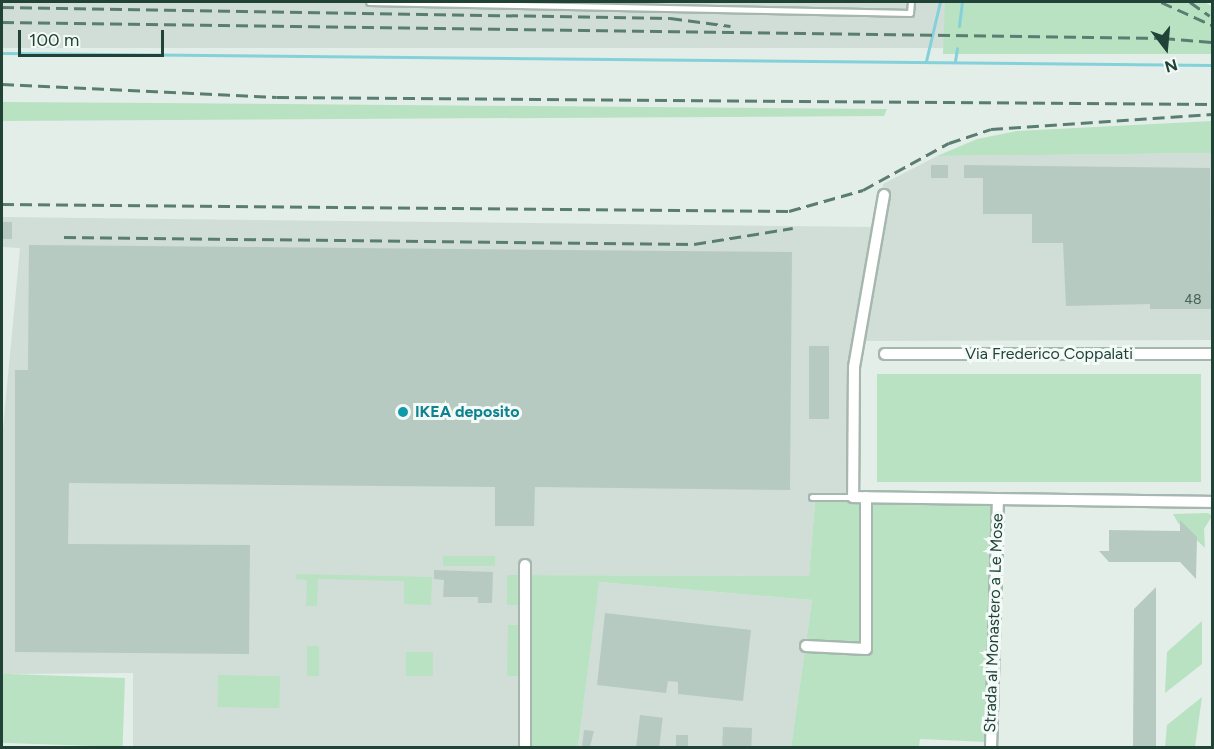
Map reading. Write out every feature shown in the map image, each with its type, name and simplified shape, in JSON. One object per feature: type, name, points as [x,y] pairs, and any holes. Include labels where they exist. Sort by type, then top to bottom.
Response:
[{"type":"street","points":[[884,195],[854,367],[853,497],[1212,502]]},
{"type":"street","name":"Via Frederico Coppalati","points":[[885,354],[1212,354]]},
{"type":"street","points":[[806,646],[866,649],[866,497]]},
{"type":"street","name":"Strada al Monastero a Le Mose","points":[[991,747],[998,499]]},
{"type":"street","points":[[525,565],[525,747]]},
{"type":"lane","points":[[369,2],[910,14],[911,2]]},
{"type":"lane","points":[[812,496],[853,497]]},
{"type":"shaded area","points":[[2,2],[945,2],[945,48],[2,48]]},
{"type":"shaded area","points":[[1212,153],[1212,340],[862,341],[852,498],[815,502],[809,576],[527,575],[525,746],[133,747],[133,673],[2,674],[2,439],[20,248],[2,247],[2,217],[875,227],[883,184],[937,156]]},
{"type":"shaded area","points":[[598,582],[812,600],[791,747],[578,748]]},
{"type":"green space","points":[[945,2],[1204,2],[1212,6],[1212,54],[943,54]]},
{"type":"green space","points":[[2,102],[887,109],[884,116],[2,121]]},
{"type":"green space","points":[[1212,121],[1212,153],[937,156],[977,139],[1017,131]]},
{"type":"green space","points":[[877,374],[1201,374],[1201,482],[877,482]]},
{"type":"green space","points":[[852,498],[994,499],[988,742],[920,739],[919,747],[791,747],[812,600],[599,582],[578,747],[525,747],[525,676],[507,676],[508,625],[525,625],[525,605],[507,605],[507,575],[809,576],[815,502]]},
{"type":"green space","points":[[1208,513],[1212,516],[1204,529],[1205,548],[1178,523],[1173,514]]},
{"type":"green space","points":[[443,556],[495,556],[495,566],[443,566]]},
{"type":"green space","points":[[296,574],[432,577],[431,605],[404,604],[404,581],[318,579],[317,606],[306,606],[307,580],[296,579]]},
{"type":"green space","points":[[1202,621],[1202,664],[1165,693],[1167,652]]},
{"type":"green space","points":[[307,646],[319,646],[319,676],[307,676]]},
{"type":"green space","points":[[406,652],[433,652],[433,676],[406,676]]},
{"type":"green space","points":[[2,674],[125,678],[123,747],[2,743]]},
{"type":"green space","points":[[218,675],[280,676],[279,708],[217,707]]},
{"type":"green space","points":[[1202,697],[1195,747],[1165,747],[1167,725]]},
{"type":"building","points":[[931,165],[948,165],[948,178],[931,178]]},
{"type":"building","points":[[964,165],[1210,168],[1211,309],[1150,309],[1150,304],[1066,306],[1063,243],[1032,243],[1032,214],[983,214],[983,178],[964,178]]},
{"type":"building","points":[[2,222],[12,222],[12,239],[2,239]]},
{"type":"building","name":"IKEA deposito","points":[[29,245],[792,252],[790,490],[535,487],[534,526],[495,526],[495,487],[69,483],[68,544],[250,545],[249,654],[15,652],[15,370],[28,370]]},
{"type":"building","points":[[809,346],[829,346],[829,419],[809,419]]},
{"type":"building","points":[[1180,520],[1197,537],[1196,579],[1180,562],[1109,562],[1099,551],[1109,551],[1109,530],[1180,531]]},
{"type":"building","points":[[434,570],[493,572],[492,603],[478,603],[478,597],[443,597],[444,580],[434,579]]},
{"type":"building","points":[[1156,587],[1156,747],[1133,747],[1134,609]]},
{"type":"building","points":[[605,613],[751,630],[743,701],[678,694],[678,682],[668,681],[666,693],[597,685]]},
{"type":"building","points":[[640,715],[663,718],[659,748],[636,747]]},
{"type":"building","points":[[723,727],[752,728],[751,748],[722,747]]},
{"type":"building","points":[[584,730],[594,731],[590,747],[582,747]]},
{"type":"building","points":[[676,735],[688,735],[688,747],[676,747]]},
{"type":"waterway","points":[[926,61],[940,2]]},
{"type":"waterway","points":[[959,26],[962,2]]},
{"type":"waterway","points":[[955,61],[957,48]]},
{"type":"waterway","points":[[2,53],[1212,65]]},
{"type":"railway","points":[[1161,2],[1212,25]]},
{"type":"railway","points":[[1190,2],[1210,16]]},
{"type":"railway","points":[[2,7],[670,18],[730,26]]},
{"type":"railway","points":[[2,22],[1163,38],[1212,42]]},
{"type":"railway","points":[[2,84],[277,97],[1212,104]]},
{"type":"railway","points":[[2,204],[789,211],[863,190],[949,143],[991,129],[1212,114]]},
{"type":"railway","points":[[64,237],[694,244],[793,228]]},
{"type":"place","name":"IKEA deposito","points":[[403,412]]}]
